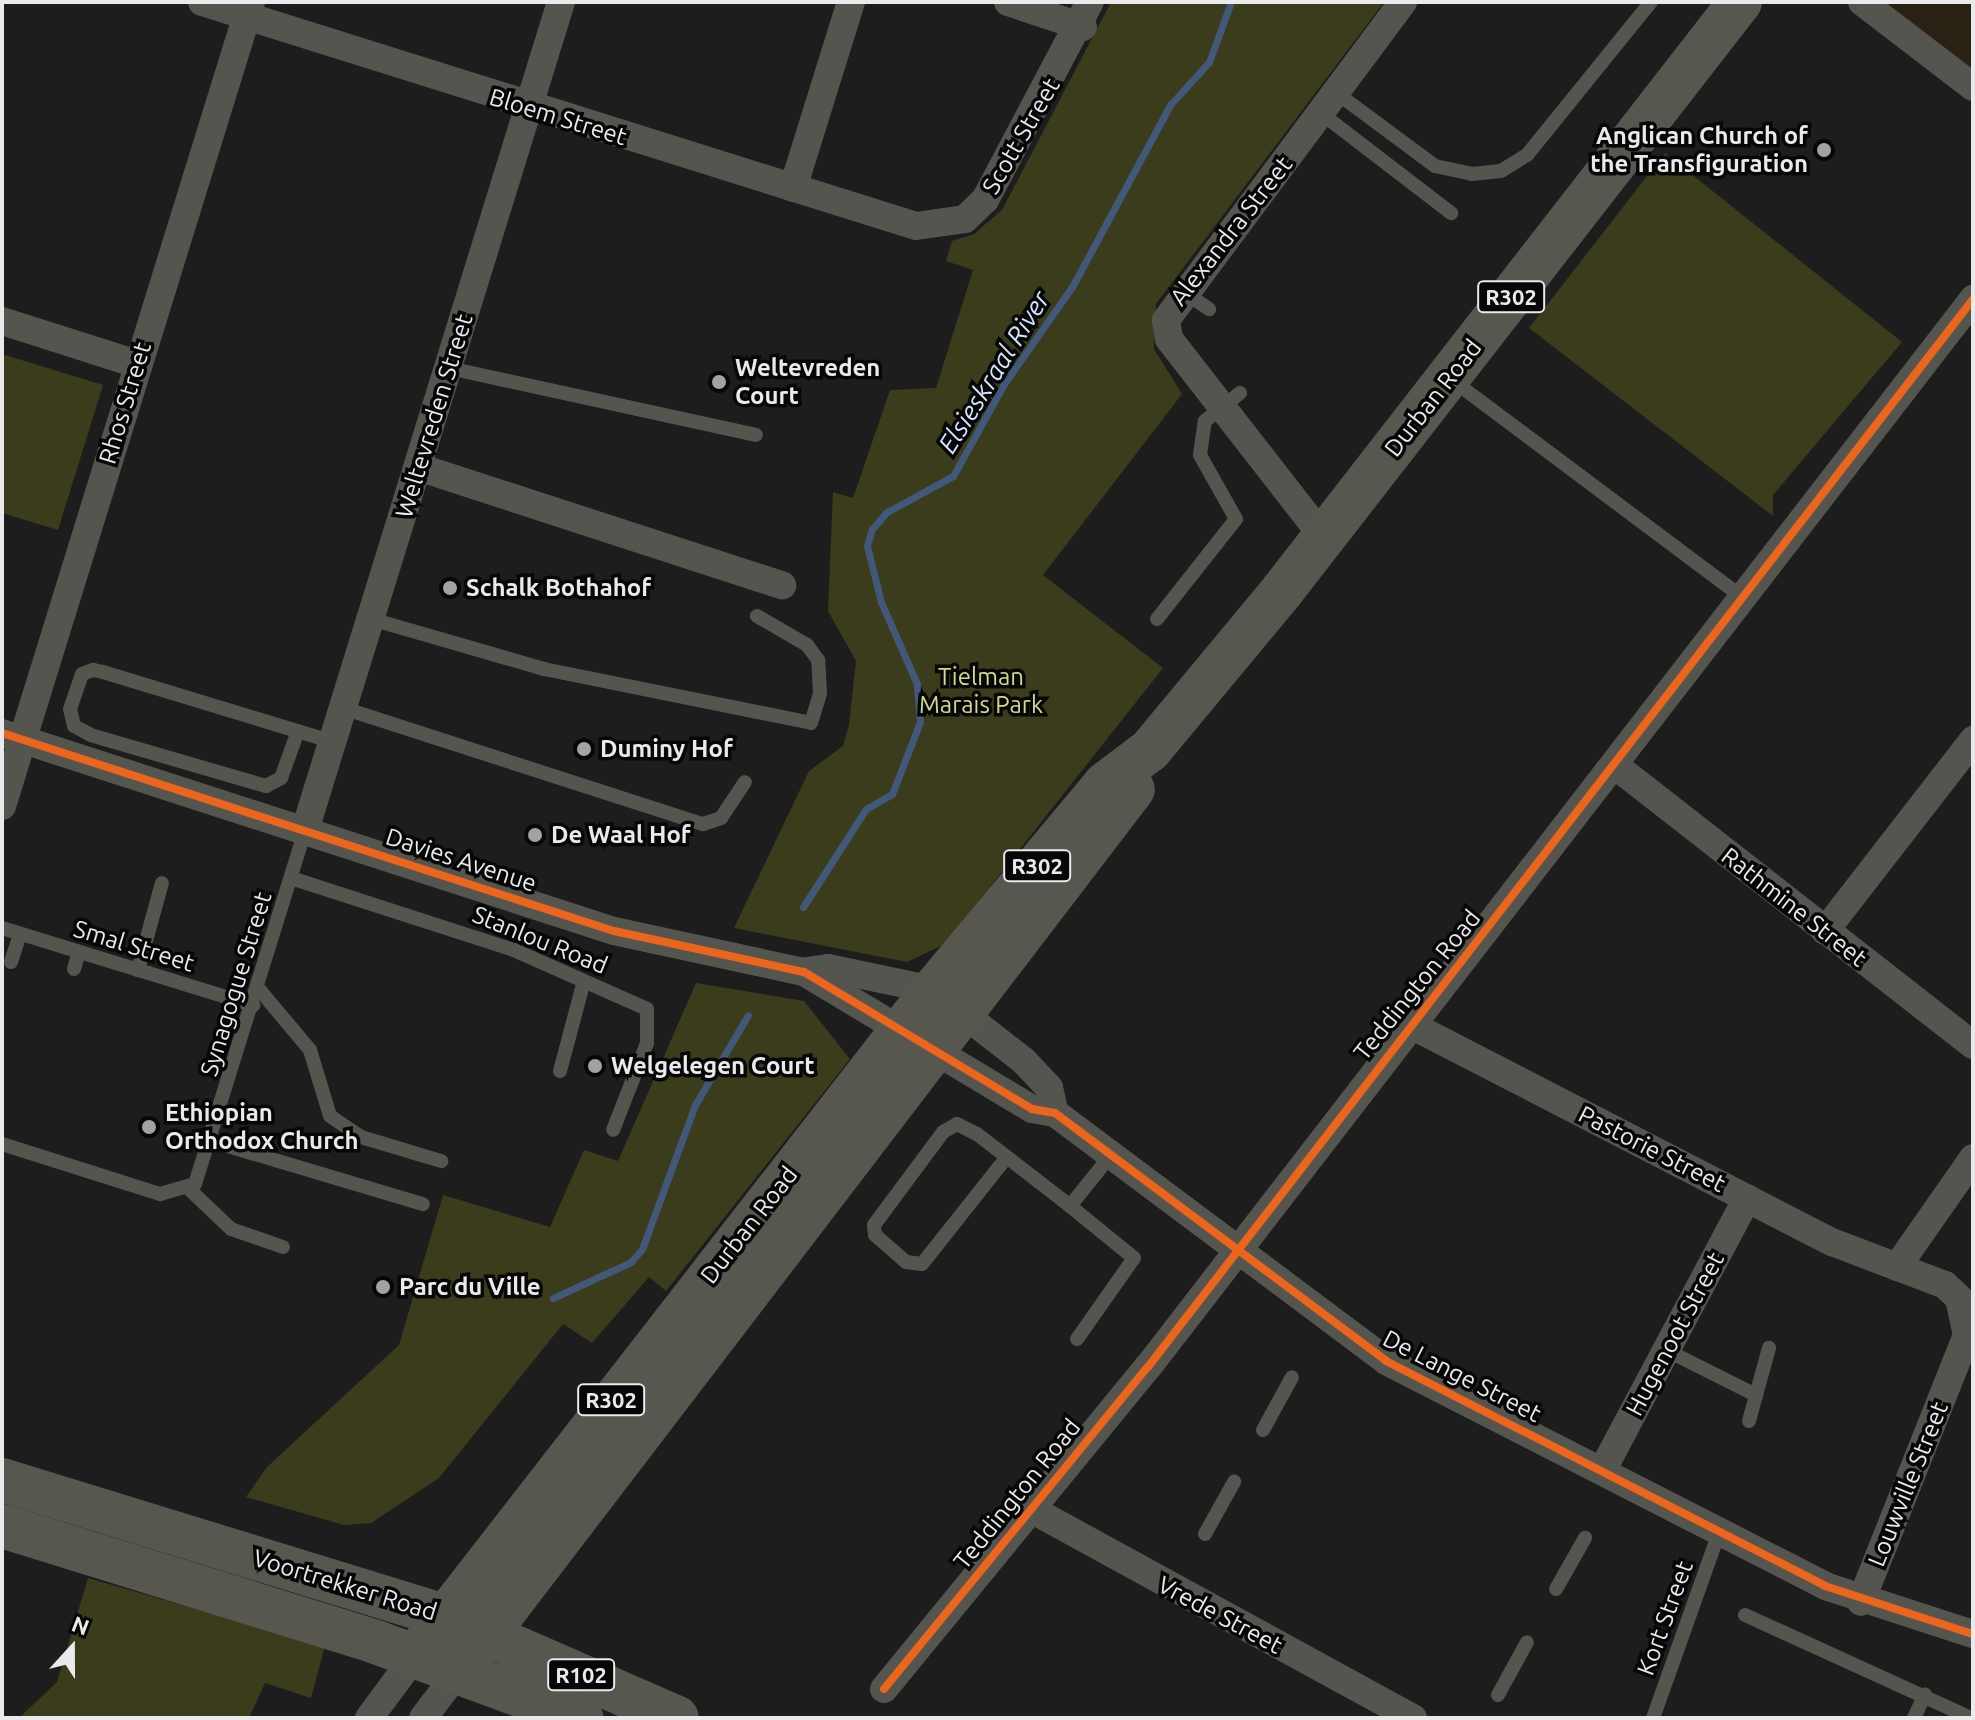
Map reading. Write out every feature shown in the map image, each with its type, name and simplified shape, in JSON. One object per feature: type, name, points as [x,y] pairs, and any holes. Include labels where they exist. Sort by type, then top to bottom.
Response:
[{"type":"main road","name":"Durban Road","points":[[415,1656],[444,1616],[951,1001],[1105,784],[1150,750],[1324,538],[1740,2]]},
{"type":"main road","name":"Durban Road","points":[[458,1672],[922,1037]]},
{"type":"main road","name":"Voortrekker Road","points":[[2,1480],[444,1616],[677,1718]]},
{"type":"main road","name":"Voortrekker Road","points":[[2,1526],[295,1616],[415,1656],[581,1718]]},
{"type":"street","name":"Bloem Street","points":[[202,2],[249,9],[529,109],[916,226]]},
{"type":"street","name":"Weltevreden Street","points":[[305,830],[561,2]]},
{"type":"street","points":[[793,188],[851,2]]},
{"type":"street","points":[[1008,2],[1087,15]]},
{"type":"street","name":"Alexandra Street","points":[[1324,538],[1231,400],[1166,330],[1182,291],[1330,104],[1403,2]]},
{"type":"street","points":[[1862,2],[1973,87]]},
{"type":"street","name":"Rhos Street","points":[[2,806],[11,737],[137,364],[249,9]]},
{"type":"street","name":"Scott Street","points":[[916,226],[965,219],[985,200],[1087,15]]},
{"type":"street","name":"Teddington Road","points":[[884,1689],[1617,767],[1973,299]]},
{"type":"street","points":[[2,321],[137,364]]},
{"type":"street","points":[[418,467],[782,585]]},
{"type":"street","name":"Davies Avenue","points":[[11,737],[614,931],[804,972],[922,1037]]},
{"type":"street","points":[[1825,931],[1973,740]]},
{"type":"street","name":"Rathmine Street","points":[[1617,767],[1973,1045]]},
{"type":"street","name":"Davies Avenue","points":[[804,972],[828,968],[951,1001]]},
{"type":"street","name":"De Lange Street","points":[[951,1001],[1049,1088],[1055,1113]]},
{"type":"street","name":"Pastorie Street","points":[[1411,1025],[1747,1198],[1897,1267]]},
{"type":"street","name":"De Lange Street","points":[[922,1037],[1032,1109],[1055,1113],[1366,1350],[1719,1533],[1861,1602],[1973,1634]]},
{"type":"street","points":[[1897,1267],[1973,1158]]},
{"type":"street","name":"Hugenoot Street","points":[[1602,1471],[1747,1198]]},
{"type":"street","name":"Louwville Street","points":[[1861,1602],[1967,1335],[1967,1315],[1952,1290],[1897,1267]]},
{"type":"street","name":"Vrede Street","points":[[1029,1508],[1413,1718]]},
{"type":"street","name":"Durban Road","points":[[369,1718],[415,1656]]},
{"type":"street","name":"Durban Road","points":[[423,1718],[458,1672]]},
{"type":"lane","points":[[1330,104],[1435,166],[1472,174],[1501,171],[1527,155],[1651,2]]},
{"type":"lane","points":[[1330,104],[1451,213]]},
{"type":"lane","points":[[1182,291],[1209,309]]},
{"type":"lane","points":[[449,368],[756,435]]},
{"type":"lane","points":[[1450,378],[1746,600]]},
{"type":"lane","points":[[1157,619],[1236,519],[1200,460],[1205,421],[1231,400]]},
{"type":"lane","points":[[371,619],[544,669],[811,723],[820,693],[818,660],[807,645],[757,616]]},
{"type":"lane","points":[[298,731],[281,778],[266,786],[91,735],[74,726],[70,709],[82,674],[93,670],[298,731],[333,742]]},
{"type":"lane","points":[[343,708],[703,824],[721,818],[745,782]]},
{"type":"lane","name":"Synagogue Street","points":[[189,1189],[211,1141],[305,830]]},
{"type":"lane","name":"Stanlou Road","points":[[291,878],[487,941],[640,1004],[652,1021],[613,1130]]},
{"type":"lane","points":[[138,970],[162,883]]},
{"type":"lane","name":"Smal Street","points":[[2,928],[253,1005]]},
{"type":"lane","points":[[11,962],[20,934]]},
{"type":"lane","points":[[74,969],[79,952]]},
{"type":"lane","points":[[560,1071],[584,981]]},
{"type":"lane","points":[[258,988],[310,1050],[330,1116],[361,1137],[441,1161]]},
{"type":"lane","points":[[1006,1158],[922,1264],[906,1262],[875,1235],[874,1225],[951,1126],[964,1124],[1134,1258],[1077,1339]]},
{"type":"lane","points":[[211,1141],[423,1204]]},
{"type":"lane","points":[[2,1144],[160,1194],[189,1189],[231,1229],[283,1247]]},
{"type":"lane","points":[[1070,1206],[1110,1156]]},
{"type":"lane","points":[[1749,1421],[1769,1348]]},
{"type":"lane","points":[[1666,1350],[1756,1395]]},
{"type":"lane","points":[[1263,1430],[1292,1377]]},
{"type":"lane","points":[[1205,1534],[1234,1482]]},
{"type":"lane","name":"Kort Street","points":[[1653,1718],[1719,1533]]},
{"type":"lane","points":[[1556,1589],[1585,1538]]},
{"type":"lane","points":[[1745,1615],[1925,1694],[1971,1718]]},
{"type":"lane","points":[[1498,1695],[1527,1642]]},
{"type":"lane","points":[[1914,1718],[1925,1694]]},
{"type":"shaded area","points":[[1867,2],[1973,2],[1973,84]]},
{"type":"green space","name":"Tielman Marais Park","points":[[1111,2],[1384,2],[1156,304],[1154,349],[1182,394],[1043,575],[1163,668],[945,944],[907,962],[734,928],[809,771],[843,746],[849,725],[856,661],[828,611],[833,492],[853,498],[890,390],[936,388],[973,270],[946,261],[952,241],[974,234],[1002,210]]},
{"type":"green space","points":[[1665,153],[1902,342],[1773,495],[1773,516],[1529,328]]},
{"type":"green space","points":[[2,354],[103,385],[58,530],[2,513]]},
{"type":"green space","points":[[696,983],[804,1001],[850,1059],[666,1291],[649,1277],[592,1343],[563,1324],[439,1478],[371,1523],[344,1525],[246,1497],[267,1467],[399,1345],[443,1195],[550,1227],[584,1150],[618,1161]]},
{"type":"green space","points":[[88,1578],[325,1646],[311,1698],[265,1683],[249,1718],[19,1718],[57,1682]]},
{"type":"waterway","name":"Elsieskraal River","points":[[803,907],[866,809],[892,794],[920,722],[917,684],[881,602],[867,546],[872,529],[887,512],[953,476],[1004,384],[1072,287],[1170,105],[1209,62],[1231,2]]},
{"type":"waterway","name":"Elsieskraal River","points":[[553,1298],[631,1262],[642,1249],[695,1105],[748,1015]]},
{"type":"cycle path","points":[[884,1689],[1148,1367],[1973,299]]},
{"type":"cycle path","points":[[2,733],[614,931],[804,972],[1032,1109],[1055,1113],[1386,1361],[1825,1586],[1973,1634]]},
{"type":"place","name":"Anglican Church of the Transfiguration","points":[[1824,150]]},
{"type":"place","name":"Weltevreden Court","points":[[719,382]]},
{"type":"place","name":"Schalk Bothahof","points":[[450,588]]},
{"type":"place","name":"Duminy Hof","points":[[584,749]]},
{"type":"place","name":"De Waal Hof","points":[[535,835]]},
{"type":"place","name":"Welgelegen Court","points":[[595,1066]]},
{"type":"place","name":"Ethiopian Orthodox Church","points":[[149,1127]]},
{"type":"place","name":"Parc du Ville","points":[[383,1287]]}]
